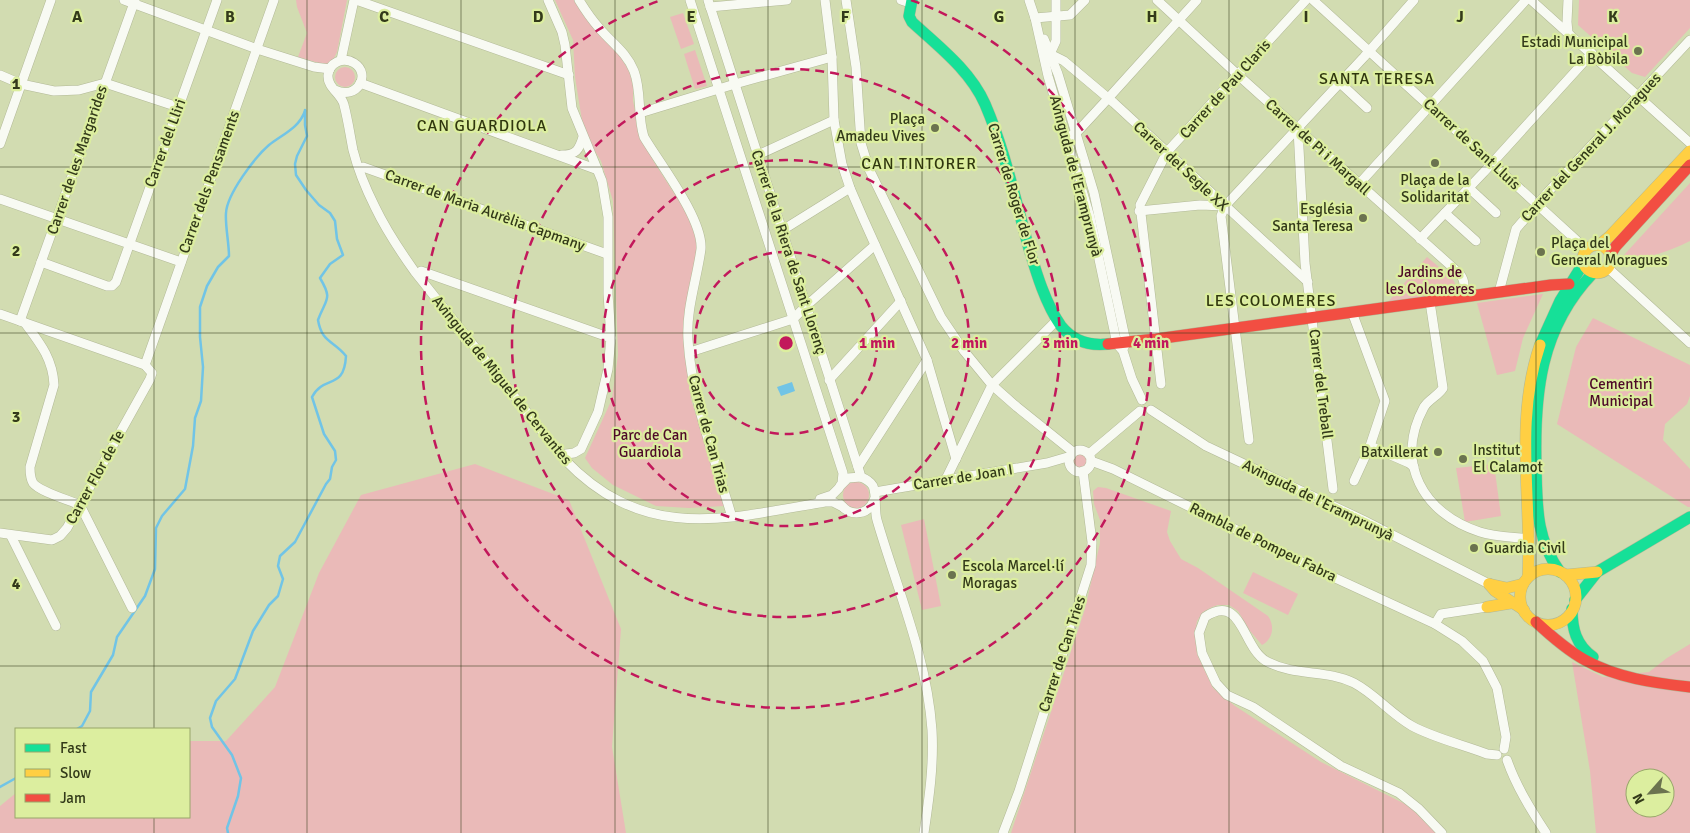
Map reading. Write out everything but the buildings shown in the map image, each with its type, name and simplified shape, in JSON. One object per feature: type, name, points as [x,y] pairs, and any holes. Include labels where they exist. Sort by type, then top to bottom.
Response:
[{"type":"main road","name":"Carrer de Roger de Flor","points":[[911,0],[909,16],[912,22],[959,66],[977,88],[998,140],[1034,265],[1057,320],[1070,334],[1083,343],[1122,346],[1156,339],[1312,317],[1570,284]]},
{"type":"main road","points":[[1524,610],[1520,597],[1526,580],[1530,539],[1525,423],[1528,389],[1544,330],[1583,264],[1583,255],[1586,249],[1599,245],[1609,237],[1690,151]]},
{"type":"main road","points":[[1583,264],[1589,271],[1594,273],[1600,273],[1608,268],[1610,266],[1610,255],[1616,246],[1690,166]]},
{"type":"main road","points":[[1599,245],[1605,248],[1610,255]]},
{"type":"main road","points":[[1594,273],[1579,287],[1568,306],[1554,334],[1541,376],[1534,423],[1536,482],[1541,527],[1546,551],[1573,586],[1574,604],[1572,619],[1581,648],[1589,655],[1616,668],[1690,682]]},
{"type":"main road","points":[[1535,621],[1544,624],[1554,624],[1564,619],[1597,572],[1690,517]]},
{"type":"main road","points":[[1492,588],[1507,588],[1526,580],[1536,571],[1543,569],[1562,573],[1597,572]]},
{"type":"main road","points":[[1492,588],[1524,610],[1570,650],[1599,667],[1619,674],[1690,687]]},
{"type":"main road","points":[[1488,607],[1493,600],[1492,588]]},
{"type":"main road","points":[[1488,607],[1511,602]]},
{"type":"street","points":[[0,144],[51,0]]},
{"type":"street","points":[[124,0],[135,2],[258,49],[314,67],[330,69]]},
{"type":"street","name":"Carrer del Lliri","points":[[41,262],[107,286],[112,286],[116,282],[217,0]]},
{"type":"street","name":"Carrer dels Pensaments","points":[[144,365],[274,0]]},
{"type":"street","points":[[341,60],[355,0],[569,75]]},
{"type":"street","points":[[548,0],[562,32],[565,45],[572,108],[582,137],[598,170],[606,199],[608,217],[607,254],[611,338],[608,369],[598,412],[581,449],[574,453],[566,454]]},
{"type":"street","name":"Carrer de Can Trias","points":[[579,0],[599,28],[628,60],[637,80],[641,128],[644,137],[697,225],[701,242],[700,258],[688,324],[688,340],[702,416],[731,514]]},
{"type":"street","points":[[690,0],[843,473],[838,497],[843,508],[854,513],[864,512],[872,514],[877,520]]},
{"type":"street","points":[[709,3],[787,0]]},
{"type":"street","points":[[825,0],[832,57],[834,120],[839,150],[850,188],[927,360],[956,459]]},
{"type":"street","points":[[846,0],[856,67],[861,143],[868,169],[941,317],[964,351],[992,385],[1072,454]]},
{"type":"street","points":[[901,0],[907,2],[911,0]]},
{"type":"street","name":"Avinguda de l'Eramprunyà","points":[[1029,0],[1050,54],[1076,132],[1100,215],[1122,346]]},
{"type":"street","points":[[1050,54],[1056,41],[1056,0]]},
{"type":"street","points":[[1035,18],[1070,15],[1085,0]]},
{"type":"street","name":"Carrer de Pi i Margall","points":[[1158,0],[1238,75],[1460,274],[1465,281],[1464,288],[1457,298]]},
{"type":"street","points":[[1068,139],[1197,0]]},
{"type":"street","name":"Carrer de Pau Claris","points":[[1139,211],[1140,205],[1167,152],[1306,0]]},
{"type":"street","name":"Carrer de Sant Lluís","points":[[1314,0],[1586,249]]},
{"type":"street","points":[[1249,440],[1221,216],[1225,206],[1298,129],[1414,0]]},
{"type":"street","points":[[1359,184],[1526,0]]},
{"type":"street","points":[[1531,0],[1592,52],[1690,143]]},
{"type":"street","points":[[1568,0],[1568,33]]},
{"type":"street","name":"Carrer de les Margarides","points":[[22,322],[104,82],[135,2]]},
{"type":"street","name":"Carrer de la Riera de Sant Llorenç","points":[[709,3],[861,477],[870,482],[874,496]]},
{"type":"street","name":"Avinguda de l'Eramprunyà","points":[[1035,18],[1048,76],[1090,217],[1122,346],[1132,379],[1142,400]]},
{"type":"street","name":"Carrer del General J. Moragues","points":[[1499,292],[1516,229],[1690,40]]},
{"type":"street","points":[[1420,239],[1469,188],[1592,52]]},
{"type":"street","name":"Carrer del Segle XX","points":[[1050,54],[1064,61],[1108,98],[1308,282]]},
{"type":"street","points":[[640,114],[718,89],[832,57]]},
{"type":"street","points":[[341,60],[351,61],[359,68],[362,77],[354,91],[346,93],[335,90],[329,81],[330,69],[336,62],[341,60]]},
{"type":"street","points":[[0,75],[21,84],[54,91],[91,88],[104,82],[178,107]]},
{"type":"street","points":[[360,83],[598,170]]},
{"type":"street","points":[[1340,83],[1367,108]]},
{"type":"street","name":"Avinguda de Miguel de Cervantes","points":[[335,90],[344,102],[354,152],[365,185],[382,222],[395,244],[415,272],[565,460],[586,479],[617,499],[632,506],[652,514],[673,518],[698,520],[726,519],[825,502],[833,502],[843,508]]},
{"type":"street","name":"Avinguda de Miguel de Cervantes","points":[[354,91],[350,108],[363,166],[374,196],[390,228],[421,271],[566,454],[580,469],[602,485],[635,503],[674,514],[695,516],[717,516],[824,498],[832,495],[841,486]]},
{"type":"street","points":[[758,155],[834,120]]},
{"type":"street","name":"Carrer del Treball","points":[[1298,129],[1308,282],[1333,489]]},
{"type":"street","points":[[560,155],[570,155],[576,152],[579,149],[582,137]]},
{"type":"street","name":"Carrer de Maria Aurèlia Capmany","points":[[363,166],[607,254]]},
{"type":"street","points":[[781,231],[850,188]]},
{"type":"street","points":[[1469,188],[1496,213]]},
{"type":"street","points":[[0,199],[181,262]]},
{"type":"street","points":[[1161,384],[1139,211],[1200,205],[1225,206]]},
{"type":"street","points":[[1445,212],[1476,241]]},
{"type":"street","points":[[690,352],[794,319],[806,306],[875,245]]},
{"type":"street","points":[[1608,268],[1690,343]]},
{"type":"street","points":[[421,271],[611,338]]},
{"type":"street","points":[[829,380],[900,301]]},
{"type":"street","points":[[1430,302],[1443,388],[1423,409],[1411,445],[1411,456],[1423,492],[1437,508],[1457,521],[1481,532],[1530,539]]},
{"type":"street","points":[[1352,312],[1385,401],[1370,446],[1354,481]]},
{"type":"street","points":[[0,314],[144,365]]},
{"type":"street","points":[[945,481],[992,385],[1057,320]]},
{"type":"street","points":[[22,322],[44,347],[53,372],[54,385],[30,467],[30,477],[33,484],[40,489],[80,505],[132,608]]},
{"type":"street","points":[[858,467],[927,360]]},
{"type":"street","name":"Carrer Flor de Te","points":[[0,533],[52,540],[60,536],[67,528],[150,379],[152,373],[144,365]]},
{"type":"street","points":[[1142,400],[1150,402],[1151,410],[1146,413],[1140,411],[1138,406],[1142,400]]},
{"type":"street","name":"Avinguda de l'Eramprunyà","points":[[1151,410],[1206,446],[1367,522],[1492,588]]},
{"type":"street","points":[[1090,458],[1080,450],[1072,454],[1071,466],[1075,470],[1083,471],[1089,467],[1090,458],[1140,411]]},
{"type":"street","points":[[1370,446],[1414,467]]},
{"type":"street","name":"Carrer de Joan I","points":[[874,496],[1051,462],[1072,454]]},
{"type":"street","name":"Rambla de Pompeu Fabra","points":[[1090,458],[1320,571],[1434,624],[1462,641],[1476,652],[1488,668],[1497,688],[1506,737],[1501,752]]},
{"type":"street","name":"Carrer de Joan I","points":[[1051,462],[1071,466]]},
{"type":"street","name":"Carrer de Can Tries","points":[[1004,832],[1091,565],[1092,542],[1083,471]]},
{"type":"street","points":[[841,486],[852,477],[861,477]]},
{"type":"street","points":[[864,512],[870,508],[874,496]]},
{"type":"street","points":[[874,496],[877,520],[918,649],[927,685],[932,748],[931,775],[924,833]]},
{"type":"street","points":[[12,536],[56,626]]},
{"type":"street","points":[[1434,624],[1441,614],[1488,607]]},
{"type":"street","points":[[1442,833],[1419,809],[1399,794],[1334,762],[1253,708],[1227,695],[1216,683],[1202,652],[1199,633],[1205,616],[1217,611],[1228,612],[1237,619],[1257,654],[1264,660],[1286,670],[1338,677],[1354,683],[1413,726],[1488,754],[1501,752],[1500,760],[1507,760],[1511,774],[1546,833]]},
{"type":"green space","points":[[296,0],[347,0],[337,52],[334,58],[326,65],[298,57],[307,33]]},
{"type":"green space","name":"Parc de Can Guardiola","points":[[555,0],[575,0],[620,56],[629,71],[633,86],[633,101],[640,134],[654,162],[693,223],[699,243],[685,341],[691,399],[724,506],[689,508],[656,506],[613,485],[592,468],[585,458],[612,399],[618,355],[613,201],[601,161],[584,133],[575,77],[573,40]]},
{"type":"green space","name":"Estadi Municipal La Bòbila","points":[[1579,0],[1690,0],[1690,28],[1645,77],[1632,73],[1578,25]]},
{"type":"green space","points":[[683,13],[694,44],[681,49],[670,17]]},
{"type":"green space","points":[[695,50],[707,86],[695,89],[684,54]]},
{"type":"green space","points":[[341,67],[349,67],[355,73],[355,81],[349,87],[341,87],[335,81],[335,73]]},
{"type":"green space","points":[[1690,183],[1690,241],[1651,256],[1626,261],[1623,259],[1624,255]]},
{"type":"green space","name":"Jardins de les Colomeres","points":[[1427,257],[1452,278],[1457,287],[1451,294],[1388,302]]},
{"type":"green space","points":[[1543,294],[1523,338],[1515,371],[1497,375],[1477,303]]},
{"type":"green space","name":"Cementiri Municipal","points":[[1593,318],[1690,365],[1690,396],[1687,404],[1665,424],[1663,440],[1690,469],[1690,507],[1557,424],[1576,347]]},
{"type":"green space","points":[[1080,453],[1088,461],[1080,469],[1072,461]]},
{"type":"green space","points":[[475,464],[569,500],[621,629],[612,747],[626,833],[0,833],[0,806],[15,794],[15,818],[190,818],[190,741],[226,741],[275,687],[319,573],[361,495]]},
{"type":"green space","points":[[1494,464],[1501,516],[1465,522],[1456,468]]},
{"type":"green space","points":[[856,482],[866,485],[869,495],[866,505],[856,508],[846,505],[843,495],[846,485]]},
{"type":"green space","points":[[1098,487],[1106,488],[1171,511],[1167,532],[1181,559],[1198,568],[1268,616],[1272,624],[1272,632],[1269,639],[1262,645],[1250,631],[1238,611],[1229,605],[1218,605],[1203,612],[1197,621],[1195,634],[1197,654],[1213,688],[1235,706],[1321,762],[1409,806],[1436,833],[1011,833],[1085,609],[1100,543],[1100,520],[1094,504],[1093,491]]},
{"type":"green space","points":[[924,519],[941,606],[922,610],[901,525]]},
{"type":"green space","points":[[1253,572],[1298,594],[1288,615],[1243,593]]},
{"type":"green space","points":[[1690,644],[1690,833],[1596,833],[1590,771],[1572,662],[1603,677],[1649,672]]},
{"type":"water","points":[[792,382],[795,391],[781,396],[777,387]]},
{"type":"waterway","points":[[228,833],[227,828],[238,796],[241,778],[232,755],[212,727],[210,718],[216,701],[235,679],[253,631],[269,605],[278,596],[283,579],[278,566],[280,556],[295,542],[330,479],[332,467],[336,460],[335,451],[324,434],[312,397],[322,386],[338,378],[342,374],[344,367],[346,356],[325,337],[318,320],[327,299],[326,291],[320,278],[330,264],[343,255],[337,239],[335,221],[330,213],[319,205],[306,190],[296,175],[295,164],[297,156],[307,136],[305,110]]},
{"type":"waterway","points":[[79,728],[82,726],[90,711],[91,692],[113,655],[117,637],[145,596],[155,569],[156,528],[162,516],[185,489],[193,446],[195,418],[201,401],[203,367],[200,307],[207,286],[218,267],[229,256],[226,213],[231,196],[236,186],[257,158],[269,145],[295,126],[305,111]]},
{"type":"waterway","points":[[0,787],[15,779]]},
{"type":"traffic: fast","points":[[912,0],[909,16],[912,22],[962,69],[979,92],[985,104],[1004,156],[1038,276],[1055,317],[1061,326],[1076,339],[1088,343],[1108,344]]},
{"type":"traffic: fast","points":[[1540,345],[1560,301],[1583,264]]},
{"type":"traffic: fast","points":[[1560,572],[1546,547],[1539,522],[1536,482],[1539,388],[1551,339],[1561,316],[1575,294],[1593,273]]},
{"type":"traffic: fast","points":[[1575,600],[1597,572],[1690,517]]},
{"type":"traffic: fast","points":[[1572,609],[1576,636],[1587,652],[1593,657]]},
{"type":"traffic: slow","points":[[1599,245],[1609,237],[1690,151]]},
{"type":"traffic: slow","points":[[1597,245],[1607,249],[1611,259],[1607,269],[1597,273],[1587,269],[1583,259],[1587,249],[1597,245]]},
{"type":"traffic: slow","points":[[1528,577],[1526,431],[1532,374],[1540,345]]},
{"type":"traffic: slow","points":[[1548,569],[1559,571],[1568,577],[1574,586],[1576,597],[1574,608],[1568,617],[1559,623],[1548,625],[1537,623],[1528,617],[1522,608],[1520,597],[1522,586],[1528,577],[1537,571],[1548,569]]},
{"type":"traffic: slow","points":[[1565,575],[1597,572]]},
{"type":"traffic: slow","points":[[1489,584],[1495,591],[1524,610]]},
{"type":"traffic: slow","points":[[1489,584],[1507,588],[1523,584]]},
{"type":"traffic: slow","points":[[1487,607],[1511,603]]},
{"type":"traffic: jam","points":[[1610,255],[1690,165]]},
{"type":"traffic: jam","points":[[1108,344],[1569,284]]},
{"type":"traffic: jam","points":[[1536,622],[1553,638],[1578,656],[1597,666],[1636,679],[1690,687]]},
{"type":"place","name":"Estadi Municipal La Bòbila","points":[[1638,51]]},
{"type":"place","name":"Plaça Amadeu Vives","points":[[935,128]]},
{"type":"place","name":"Plaça de la Solidaritat","points":[[1435,163]]},
{"type":"place","name":"Església Santa Teresa","points":[[1363,218]]},
{"type":"place","name":"Plaça del General Moragues","points":[[1541,252]]},
{"type":"place","name":"Batxillerat","points":[[1438,452]]},
{"type":"place","name":"Institut El Calamot","points":[[1463,459]]},
{"type":"place","name":"Guardia Civil","points":[[1474,548]]},
{"type":"place","name":"Escola Marcel·lí Moragas","points":[[952,575]]},
{"type":"district","name":"SANTA TERESA","points":[[1377,78]]},
{"type":"district","name":"CAN GUARDIOLA","points":[[482,125]]},
{"type":"district","name":"CAN TINTORER","points":[[919,163]]},
{"type":"district","name":"LES COLOMERES","points":[[1271,300]]}]
